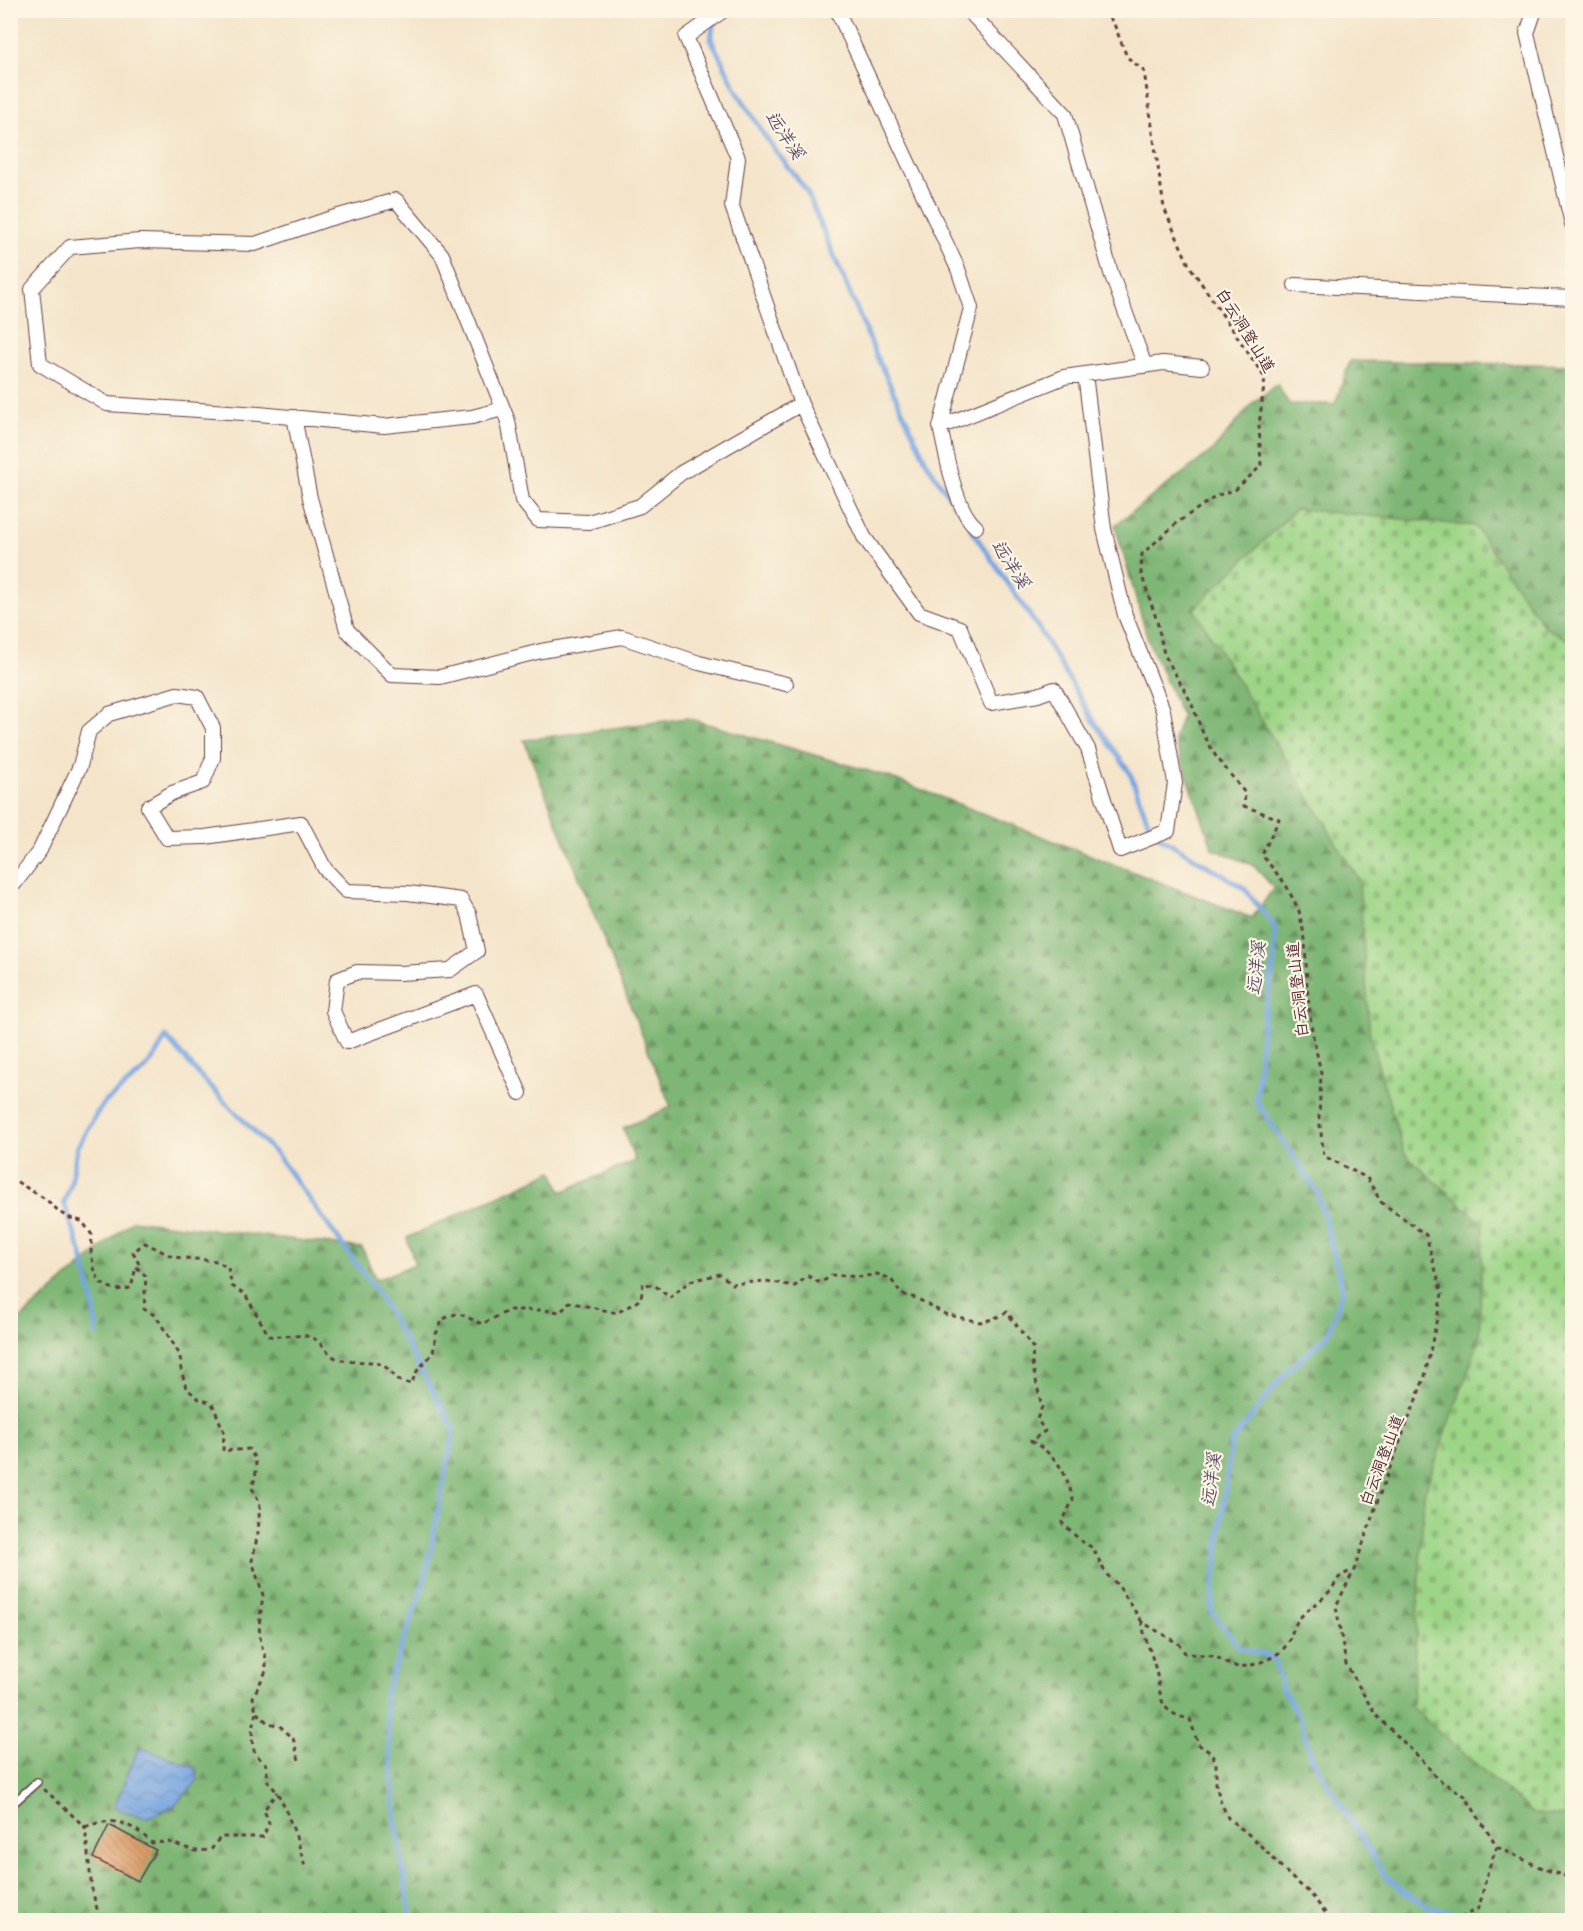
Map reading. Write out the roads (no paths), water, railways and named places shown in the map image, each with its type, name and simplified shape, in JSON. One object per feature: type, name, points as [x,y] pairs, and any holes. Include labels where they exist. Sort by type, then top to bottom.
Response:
[{"type":"street","points":[[724,10],[686,37],[738,158],[732,207],[801,404],[864,537],[919,614],[960,628],[990,703],[1038,695],[1054,689],[1088,750],[1120,850],[1168,831],[1175,783],[1162,710],[1125,615],[1104,529],[1085,374]]},
{"type":"street","points":[[837,10],[958,269],[971,308],[940,427],[958,498],[972,524],[976,527]]},
{"type":"street","points":[[968,10],[1065,114],[1112,273],[1145,366]]},
{"type":"street","points":[[1535,10],[1527,33],[1572,224]]},
{"type":"street","points":[[503,409],[472,417],[384,426],[294,417],[107,404],[40,364],[32,289],[70,247],[140,241],[255,244],[328,219],[396,200],[442,255],[508,421],[522,500],[538,520],[589,522],[640,506],[681,472],[801,404]]},
{"type":"street","points":[[1295,285],[1572,298]]},
{"type":"street","points":[[940,427],[1064,377],[1162,363],[1202,367]]},
{"type":"street","points":[[294,417],[310,498],[347,630],[392,675],[440,677],[541,651],[622,637],[699,663],[786,684]]},
{"type":"street","points":[[10,882],[15,883],[40,850],[80,766],[89,731],[109,714],[177,694],[197,697],[213,728],[213,758],[202,782],[172,793],[148,807],[167,838],[205,837],[301,823],[326,869],[346,891],[408,893],[461,900],[469,914],[477,951],[450,970],[400,973],[357,972],[337,980],[333,1011],[347,1042],[476,994],[520,1093]]},
{"type":"lane","points":[[10,1806],[37,1782]]},
{"type":"water","points":[[139,1747],[196,1768],[198,1781],[173,1807],[146,1818],[114,1808]]},
{"type":"waterway","name":"远洋溪","points":[[714,20],[711,39],[737,91],[768,141],[806,190],[877,357],[927,463],[954,504]]},
{"type":"waterway","name":"远洋溪","points":[[971,529],[1039,629],[1092,718],[1130,773],[1152,832],[1244,888],[1275,927],[1274,964],[1263,1021],[1256,1101],[1318,1193],[1343,1289],[1328,1335],[1288,1370],[1231,1443],[1211,1611],[1239,1647],[1274,1658],[1282,1688],[1299,1716],[1312,1758],[1386,1877],[1406,1893],[1428,1906],[1479,1920]]},
{"type":"waterway","points":[[97,1335],[94,1307],[82,1255],[64,1203],[71,1183],[77,1148],[97,1113],[104,1103],[142,1072],[154,1058],[166,1037],[203,1079],[277,1155],[379,1295],[454,1429],[425,1580],[385,1694],[396,1822],[411,1920]]}]
